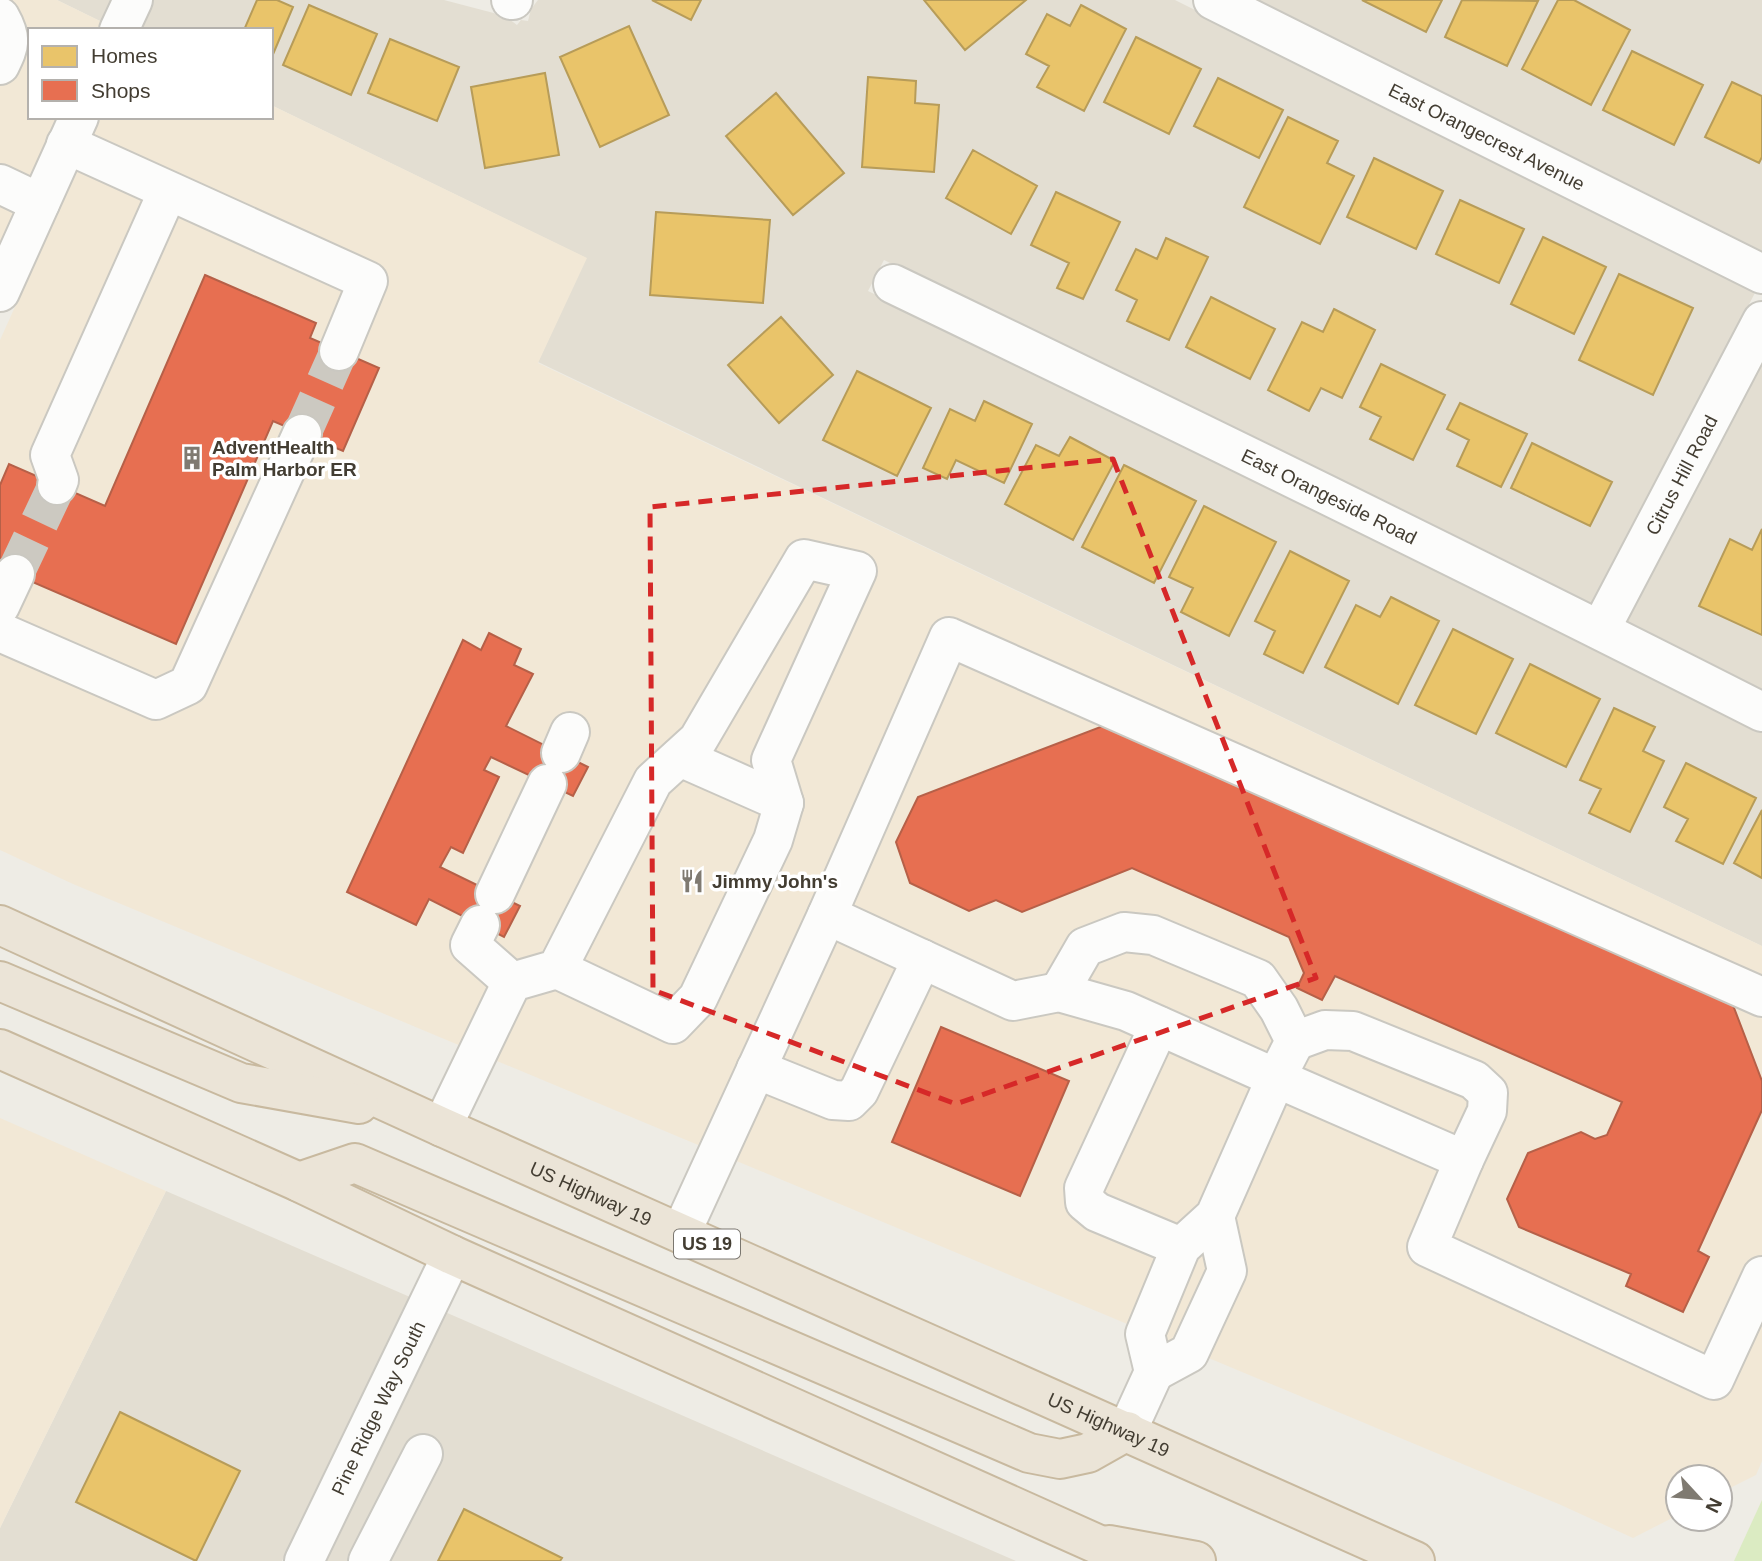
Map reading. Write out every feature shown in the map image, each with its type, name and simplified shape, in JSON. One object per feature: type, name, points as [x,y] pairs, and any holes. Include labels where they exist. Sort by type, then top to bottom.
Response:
[{"type":"highway","name":"US Highway 19","points":[[0,925],[429,1121],[1415,1561]]},
{"type":"highway","points":[[0,981],[241,1083],[429,1121]]},
{"type":"highway","points":[[0,1049],[1135,1561]]},
{"type":"highway","points":[[299,1182],[355,1163],[1029,1453],[1060,1459],[1088,1453],[1127,1431]]},
{"type":"highway","points":[[1093,1542],[1196,1561]]},
{"type":"street","points":[[120,28],[133,0]]},
{"type":"street","name":"East Orangecrest Avenue","points":[[1213,0],[1762,274]]},
{"type":"street","points":[[0,18],[6,27],[9,47],[0,65]]},
{"type":"street","points":[[0,292],[73,131],[168,191],[368,281],[339,351]]},
{"type":"street","points":[[0,184],[40,203]]},
{"type":"street","points":[[57,485],[59,480],[50,455],[168,191]]},
{"type":"street","name":"East Orangeside Road","points":[[893,284],[1762,712]]},
{"type":"street","name":"Citrus Hill Road","points":[[1600,630],[1762,321]]},
{"type":"street","points":[[0,632],[156,700],[188,685],[302,433]]},
{"type":"street","points":[[429,1121],[512,982],[557,969],[673,1024],[698,998],[773,840],[784,803],[771,760],[857,571],[804,559],[698,740],[653,781],[557,969]]},
{"type":"street","points":[[681,1233],[827,915],[949,637],[1762,997]]},
{"type":"street","points":[[512,982],[470,945],[559,756]]},
{"type":"street","points":[[680,757],[784,803]]},
{"type":"street","points":[[827,915],[1013,1001],[1059,992],[1126,1010],[1464,1160]]},
{"type":"street","points":[[1059,992],[1085,947],[1124,932],[1153,935],[1258,979],[1279,1009],[1295,1041]]},
{"type":"street","points":[[756,1069],[833,1100],[849,1101],[859,1091],[922,959]]},
{"type":"street","points":[[1159,1026],[1084,1188],[1085,1202],[1097,1212],[1181,1247]]},
{"type":"street","points":[[1154,1372],[1145,1334],[1181,1247],[1215,1216],[1295,1041],[1325,1030],[1353,1031],[1474,1080],[1488,1093],[1487,1111],[1427,1247],[1714,1380],[1762,1276]]},
{"type":"street","points":[[1127,1431],[1154,1372],[1189,1353],[1227,1271],[1215,1216]]},
{"type":"street","name":"Pine Ridge Way South","points":[[304,1561],[452,1255]]},
{"type":"street","points":[[368,1561],[423,1454]]},
{"type":"highlighted area","points":[[1113,459],[1316,978],[956,1104],[653,990],[650,507]]},
{"type":"shaded area","points":[[0,0],[57,0],[102,22],[99,28],[28,28],[28,119],[58,119],[0,246]]},
{"type":"shaded area","points":[[57,0],[112,0],[102,22]]},
{"type":"shaded area","points":[[154,0],[444,0],[505,16],[517,25],[521,20],[528,21],[531,9],[538,0],[1175,0],[1756,291],[1590,607],[884,260],[868,291],[1130,417],[1762,732],[1762,946],[538,362],[586,258],[273,106],[273,28],[141,28]]},
{"type":"shaded area","points":[[1251,0],[1762,0],[1762,255]]},
{"type":"shaded area","points":[[273,106],[587,258],[538,363],[1762,946],[1762,1461],[1756,1475],[1734,1486],[1734,1463],[1664,1463],[1664,1522],[1633,1538],[1561,1505],[73,884],[0,850],[0,340],[100,119],[273,119]]},
{"type":"shaded area","points":[[1762,362],[1762,693],[1625,624]]},
{"type":"shaded area","points":[[0,1118],[166,1191],[0,1528]]},
{"type":"shaded area","points":[[166,1191],[410,1297],[282,1561],[0,1561],[0,1528]]},
{"type":"shaded area","points":[[445,1312],[1016,1561],[325,1561]]},
{"type":"green space","points":[[1762,1500],[1762,1561],[1734,1561]]},
{"type":"building: Homes","points":[[257,0],[277,0],[293,7],[273,54],[273,28],[245,28]]},
{"type":"building: Homes","points":[[652,0],[701,0],[691,20]]},
{"type":"building: Homes","points":[[924,0],[1026,0],[965,50]]},
{"type":"building: Homes","points":[[1362,0],[1442,0],[1426,32]]},
{"type":"building: Homes","points":[[1462,0],[1538,1],[1507,66],[1445,37]]},
{"type":"building: Homes","points":[[1558,0],[1574,0],[1630,30],[1591,105],[1522,69]]},
{"type":"building: Homes","points":[[309,5],[377,34],[351,95],[283,65]]},
{"type":"building: Homes","points":[[1081,5],[1126,29],[1084,111],[1037,87],[1049,66],[1026,54],[1047,14],[1070,26]]},
{"type":"building: Homes","points":[[629,26],[669,115],[600,147],[560,57]]},
{"type":"building: Homes","points":[[1136,37],[1201,69],[1169,134],[1104,102]]},
{"type":"building: Homes","points":[[390,39],[459,67],[437,121],[368,93]]},
{"type":"building: Homes","points":[[1632,51],[1703,85],[1674,145],[1603,110]]},
{"type":"building: Homes","points":[[545,73],[559,155],[485,168],[471,87]]},
{"type":"building: Homes","points":[[868,77],[916,81],[915,103],[939,105],[934,172],[862,167]]},
{"type":"building: Homes","points":[[1218,78],[1283,110],[1259,158],[1194,126]]},
{"type":"building: Homes","points":[[1732,82],[1762,96],[1762,157],[1759,163],[1705,137]]},
{"type":"building: Homes","points":[[776,93],[844,173],[793,215],[726,136]]},
{"type":"building: Homes","points":[[1288,117],[1338,141],[1327,163],[1354,176],[1320,244],[1244,207]]},
{"type":"building: Homes","points":[[973,150],[1037,186],[1011,234],[946,198]]},
{"type":"building: Homes","points":[[1374,158],[1443,191],[1416,249],[1347,217]]},
{"type":"building: Homes","points":[[1056,192],[1120,222],[1083,299],[1057,288],[1069,263],[1031,245]]},
{"type":"building: Homes","points":[[1460,200],[1524,229],[1499,283],[1436,254]]},
{"type":"building: Homes","points":[[656,212],[770,220],[763,303],[650,295]]},
{"type":"building: Homes","points":[[1543,237],[1606,267],[1574,334],[1511,304]]},
{"type":"building: Homes","points":[[1166,238],[1208,257],[1169,340],[1127,321],[1137,300],[1116,290],[1136,249],[1157,259]]},
{"type":"building: Homes","points":[[1619,274],[1693,308],[1653,395],[1579,360]]},
{"type":"building: Homes","points":[[1211,297],[1275,329],[1250,379],[1186,347]]},
{"type":"building: Homes","points":[[1334,309],[1375,330],[1342,398],[1321,388],[1309,411],[1268,390],[1302,322],[1323,332]]},
{"type":"building: Homes","points":[[781,317],[833,375],[779,423],[728,365]]},
{"type":"building: Homes","points":[[1381,364],[1445,395],[1413,460],[1370,439],[1381,417],[1360,407]]},
{"type":"building: Homes","points":[[857,371],[931,408],[897,476],[823,440]]},
{"type":"building: Homes","points":[[984,401],[1032,424],[1004,483],[956,460],[947,479],[923,468],[950,409],[975,421]]},
{"type":"building: Homes","points":[[1460,403],[1527,434],[1501,487],[1457,466],[1469,440],[1447,429]]},
{"type":"building: Homes","points":[[1070,437],[1115,461],[1073,540],[1005,504],[1036,445],[1059,456]]},
{"type":"building: Homes","points":[[1532,443],[1612,482],[1590,526],[1511,488]]},
{"type":"building: Homes","points":[[1124,465],[1196,501],[1154,583],[1082,547]]},
{"type":"building: Homes","points":[[1204,506],[1276,542],[1229,636],[1181,612],[1193,588],[1169,577]]},
{"type":"building: Homes","points":[[1762,529],[1762,635],[1699,606],[1730,539],[1752,550]]},
{"type":"building: Homes","points":[[1290,551],[1349,581],[1303,673],[1264,654],[1275,631],[1255,621]]},
{"type":"building: Homes","points":[[1391,597],[1439,621],[1398,704],[1325,667],[1356,605],[1380,617]]},
{"type":"building: Homes","points":[[1453,629],[1513,659],[1476,734],[1415,705]]},
{"type":"building: Homes","points":[[1530,664],[1600,699],[1566,767],[1496,733]]},
{"type":"building: Homes","points":[[1614,708],[1655,727],[1643,751],[1664,761],[1630,832],[1589,813],[1601,789],[1580,780]]},
{"type":"building: Homes","points":[[1686,763],[1756,798],[1723,864],[1676,841],[1688,819],[1664,807]]},
{"type":"building: Homes","points":[[1762,810],[1762,878],[1734,863]]},
{"type":"building: Homes","points":[[120,1412],[240,1471],[196,1561],[76,1502]]},
{"type":"building: Homes","points":[[464,1509],[562,1558],[560,1561],[438,1561]]},
{"type":"building: Shops","name":"AdventHealth Palm Harbor ER","points":[[205,275],[316,323],[310,338],[379,368],[343,451],[273,421],[176,644],[0,568],[0,485],[9,464],[105,506]]},
{"type":"building: Shops","points":[[489,633],[521,649],[514,665],[533,674],[506,726],[588,767],[573,796],[491,757],[484,770],[499,777],[463,853],[451,847],[440,867],[520,906],[504,937],[429,899],[416,925],[347,892],[463,640],[481,650]]},
{"type":"building: Shops","points":[[1116,721],[1731,1000],[1762,1081],[1762,1110],[1698,1251],[1709,1257],[1683,1312],[1626,1286],[1631,1274],[1519,1227],[1507,1199],[1528,1153],[1581,1132],[1595,1139],[1607,1135],[1622,1102],[1335,976],[1322,1000],[1297,988],[1304,973],[1289,937],[1132,868],[1022,912],[996,900],[969,911],[910,883],[896,842],[918,797]]},
{"type":"building: Shops","points":[[941,1027],[1069,1081],[1020,1196],[892,1142]]},
{"type":"tunnel","points":[[302,434],[339,351]]},
{"type":"tunnel","points":[[15,574],[57,485]]},
{"type":"place","name":"AdventHealth Palm Harbor ER","points":[[192,458]]},
{"type":"place","name":"Jimmy John's","points":[[692,881]]}]
